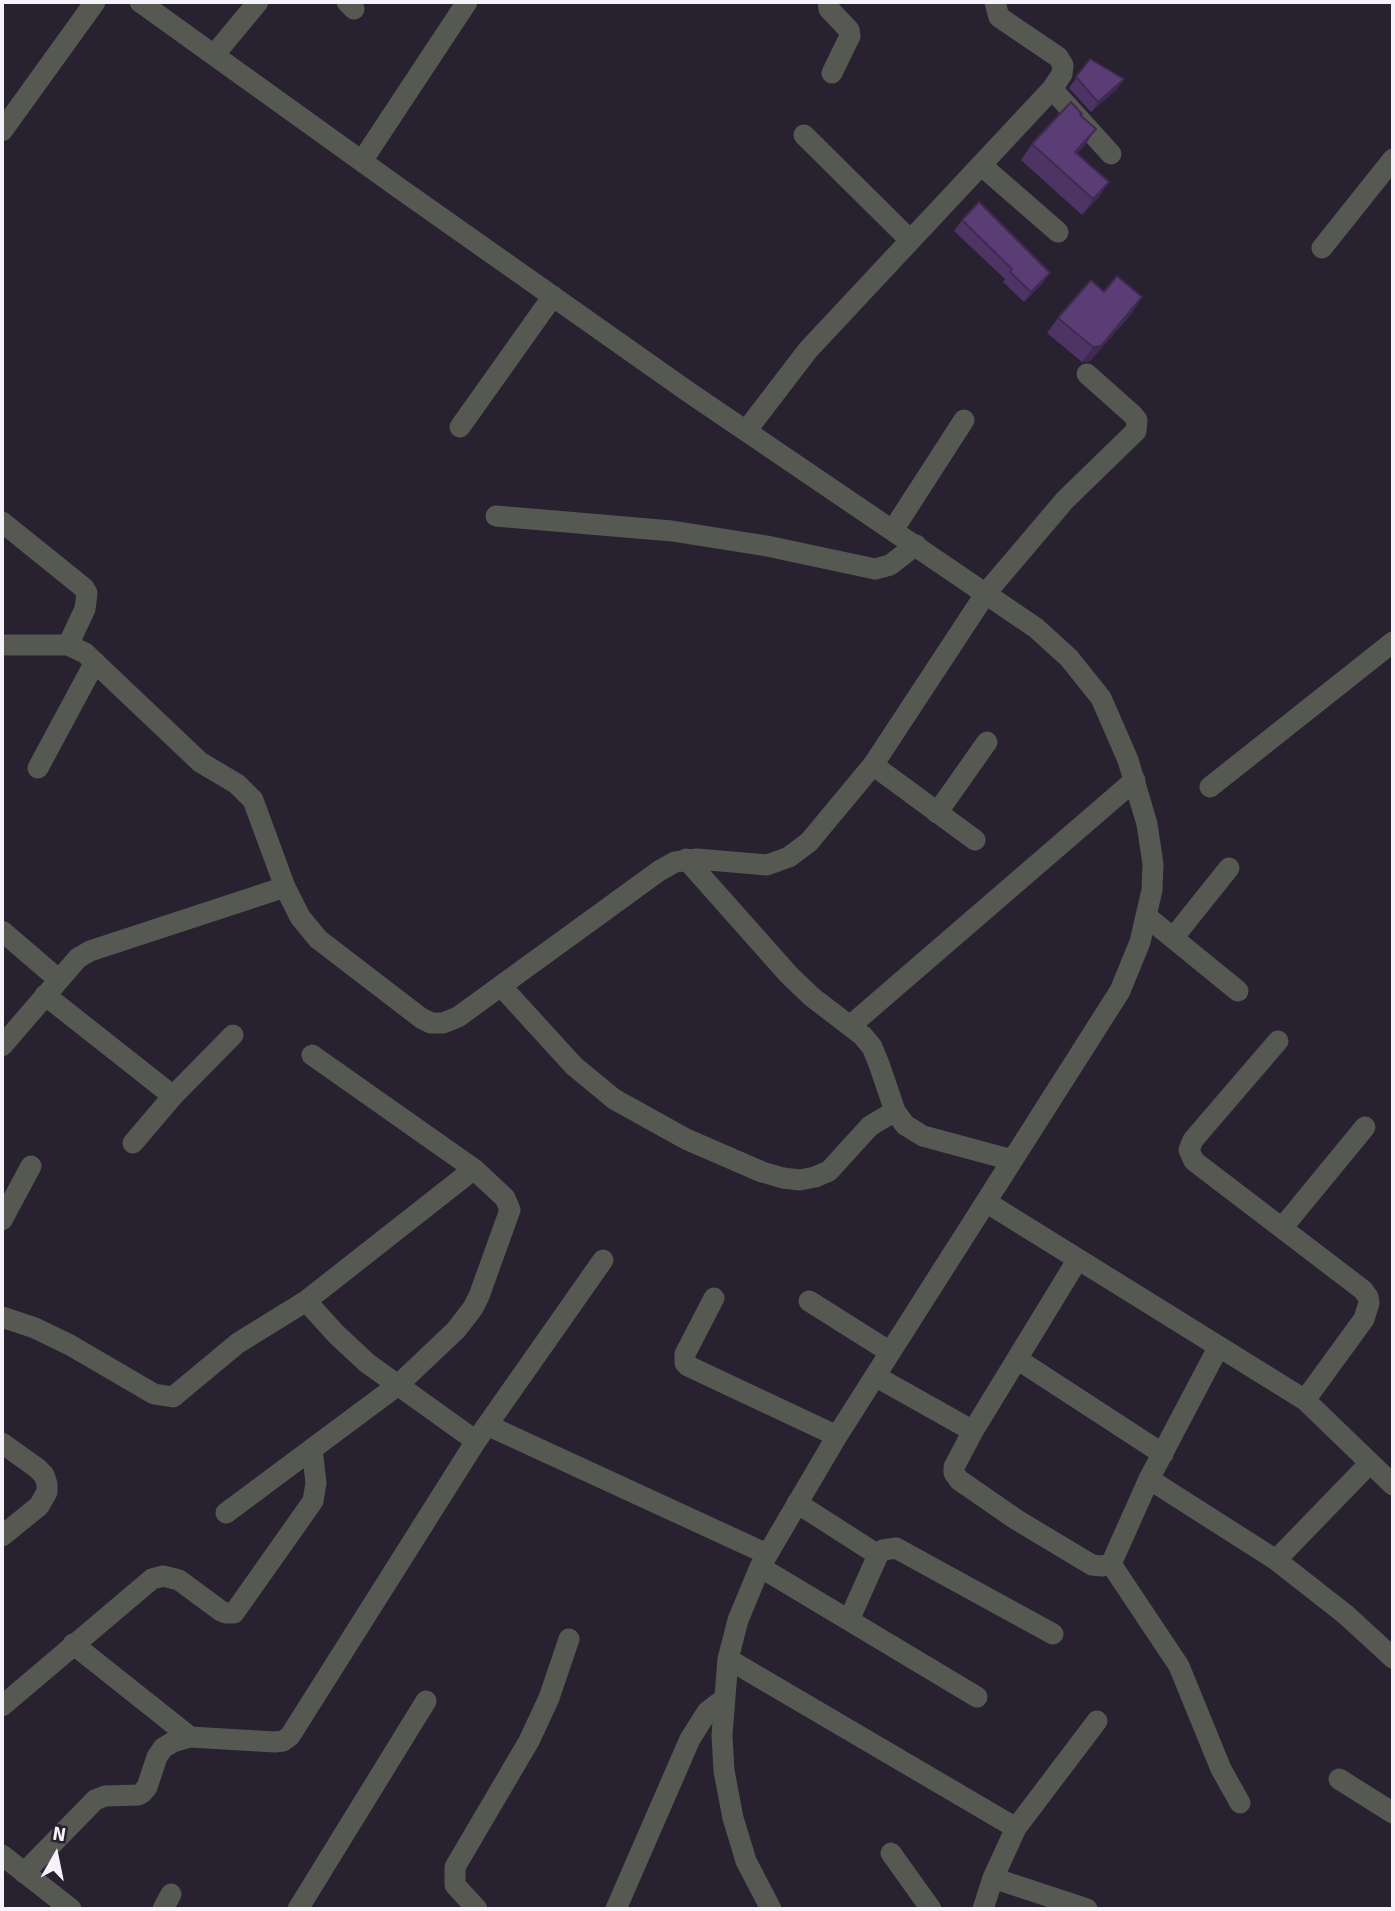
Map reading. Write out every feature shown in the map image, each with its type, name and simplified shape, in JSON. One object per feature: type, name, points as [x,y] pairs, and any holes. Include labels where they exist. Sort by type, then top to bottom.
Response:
[{"type":"street","points":[[2,130],[95,2]]},
{"type":"street","points":[[140,2],[746,431],[1036,628],[1069,658],[1101,698],[1135,780],[1147,824],[1153,864],[1152,890],[1140,942],[1120,991],[837,1436],[763,1560],[738,1620],[728,1659],[724,1698],[724,1771],[733,1818],[746,1861],[771,1909]]},
{"type":"street","points":[[214,55],[258,2]]},
{"type":"street","points":[[362,161],[466,2]]},
{"type":"street","points":[[828,2],[829,9],[849,30],[850,36],[832,73]]},
{"type":"street","points":[[746,431],[808,350],[1052,89],[1062,74],[1061,61],[999,18],[994,2]]},
{"type":"street","points":[[1052,89],[1111,155]]},
{"type":"street","points":[[804,135],[910,240]]},
{"type":"street","points":[[1322,248],[1393,159]]},
{"type":"street","points":[[981,165],[1058,232]]},
{"type":"street","points":[[460,427],[553,296]]},
{"type":"street","points":[[2,645],[68,645],[85,653],[200,762],[237,784],[253,800],[285,887],[300,917],[318,939],[421,1018],[430,1023],[450,1022],[674,862],[686,859],[717,859],[767,865],[789,857],[809,842],[873,765],[986,593],[1065,500],[1136,431],[1137,420],[1132,414],[1087,374]]},
{"type":"street","points":[[893,530],[964,419]]},
{"type":"street","points":[[496,516],[683,533],[767,546],[875,569],[890,565],[916,545]]},
{"type":"street","points":[[2,522],[87,593],[85,609],[68,645]]},
{"type":"street","points":[[1209,787],[1393,642]]},
{"type":"street","points":[[38,768],[95,662]]},
{"type":"street","points":[[937,813],[987,742]]},
{"type":"street","points":[[873,765],[975,841]]},
{"type":"street","points":[[850,1026],[1135,780]]},
{"type":"street","points":[[686,859],[789,975],[872,1047],[895,1111],[905,1125],[923,1136],[1012,1160]]},
{"type":"street","points":[[1173,938],[1229,868]]},
{"type":"street","points":[[2,1046],[78,957],[285,887]]},
{"type":"street","points":[[1146,916],[1238,991]]},
{"type":"street","points":[[2,931],[51,987],[173,1096]]},
{"type":"street","points":[[501,986],[574,1066],[614,1100],[687,1139],[762,1172],[800,1180],[829,1171],[870,1126],[895,1111]]},
{"type":"street","points":[[133,1143],[173,1096],[233,1035]]},
{"type":"street","points":[[1278,1041],[1193,1140],[1189,1150],[1194,1161],[1363,1290],[1369,1303],[1364,1319],[1305,1401]]},
{"type":"street","points":[[226,1513],[398,1385],[456,1330],[473,1308],[509,1216],[509,1205],[505,1198],[474,1169],[313,1055]]},
{"type":"street","points":[[1282,1228],[1365,1127]]},
{"type":"street","points":[[2,1220],[31,1166]]},
{"type":"street","points":[[2,1317],[35,1328],[70,1345],[154,1394],[167,1398],[179,1393],[238,1343],[306,1301],[474,1169]]},
{"type":"street","points":[[986,1202],[1305,1401],[1392,1481]]},
{"type":"street","points":[[1078,1259],[972,1431],[954,1467],[959,1480],[1017,1520],[1092,1564],[1111,1564]]},
{"type":"street","points":[[24,1873],[95,1800],[105,1796],[142,1793],[163,1748],[173,1742],[190,1737],[275,1742],[290,1736],[481,1433],[603,1260]]},
{"type":"street","points":[[713,1298],[685,1354],[688,1366],[837,1436]]},
{"type":"street","points":[[306,1301],[367,1363],[398,1385],[481,1433],[763,1560],[849,1620],[977,1697]]},
{"type":"street","points":[[809,1301],[890,1352]]},
{"type":"street","points":[[1111,1564],[1149,1479],[1219,1348]]},
{"type":"street","points":[[1017,1359],[1163,1454]]},
{"type":"street","points":[[875,1376],[972,1431]]},
{"type":"street","points":[[2,1443],[44,1475],[47,1492],[39,1506],[2,1536]]},
{"type":"street","points":[[2,1706],[152,1579],[163,1576],[179,1580],[221,1611],[234,1613],[313,1501],[316,1483],[312,1449]]},
{"type":"street","points":[[1276,1560],[1370,1463]]},
{"type":"street","points":[[1149,1479],[1276,1560],[1345,1614],[1393,1658]]},
{"type":"street","points":[[797,1503],[878,1556]]},
{"type":"street","points":[[849,1620],[878,1556],[883,1550],[896,1548],[1053,1634]]},
{"type":"street","points":[[1111,1564],[1179,1666],[1221,1769],[1240,1803]]},
{"type":"street","points":[[477,1909],[455,1885],[455,1867],[528,1741],[549,1698],[569,1639]]},
{"type":"street","points":[[73,1644],[190,1737]]},
{"type":"street","points":[[728,1659],[1016,1828]]},
{"type":"street","points":[[616,1909],[698,1724],[707,1712],[724,1698]]},
{"type":"street","points":[[298,1909],[426,1701]]},
{"type":"street","points":[[983,1909],[993,1878],[1016,1828],[1097,1721]]},
{"type":"street","points":[[1339,1779],[1393,1813]]},
{"type":"street","points":[[891,1853],[931,1909]]},
{"type":"street","points":[[2,1855],[71,1909]]},
{"type":"street","points":[[993,1878],[1087,1909]]},
{"type":"building","points":[[1090,59],[1124,79],[1098,102],[1076,77]]},
{"type":"building","points":[[1071,102],[1082,114],[1080,115],[1096,129],[1075,152],[1109,182],[1093,199],[1032,144]]},
{"type":"building","points":[[979,202],[1050,273],[1031,292],[1010,272],[1012,269],[962,220]]},
{"type":"building","points":[[1117,276],[1142,297],[1101,346],[1093,347],[1058,318],[1091,280],[1104,292]]}]
